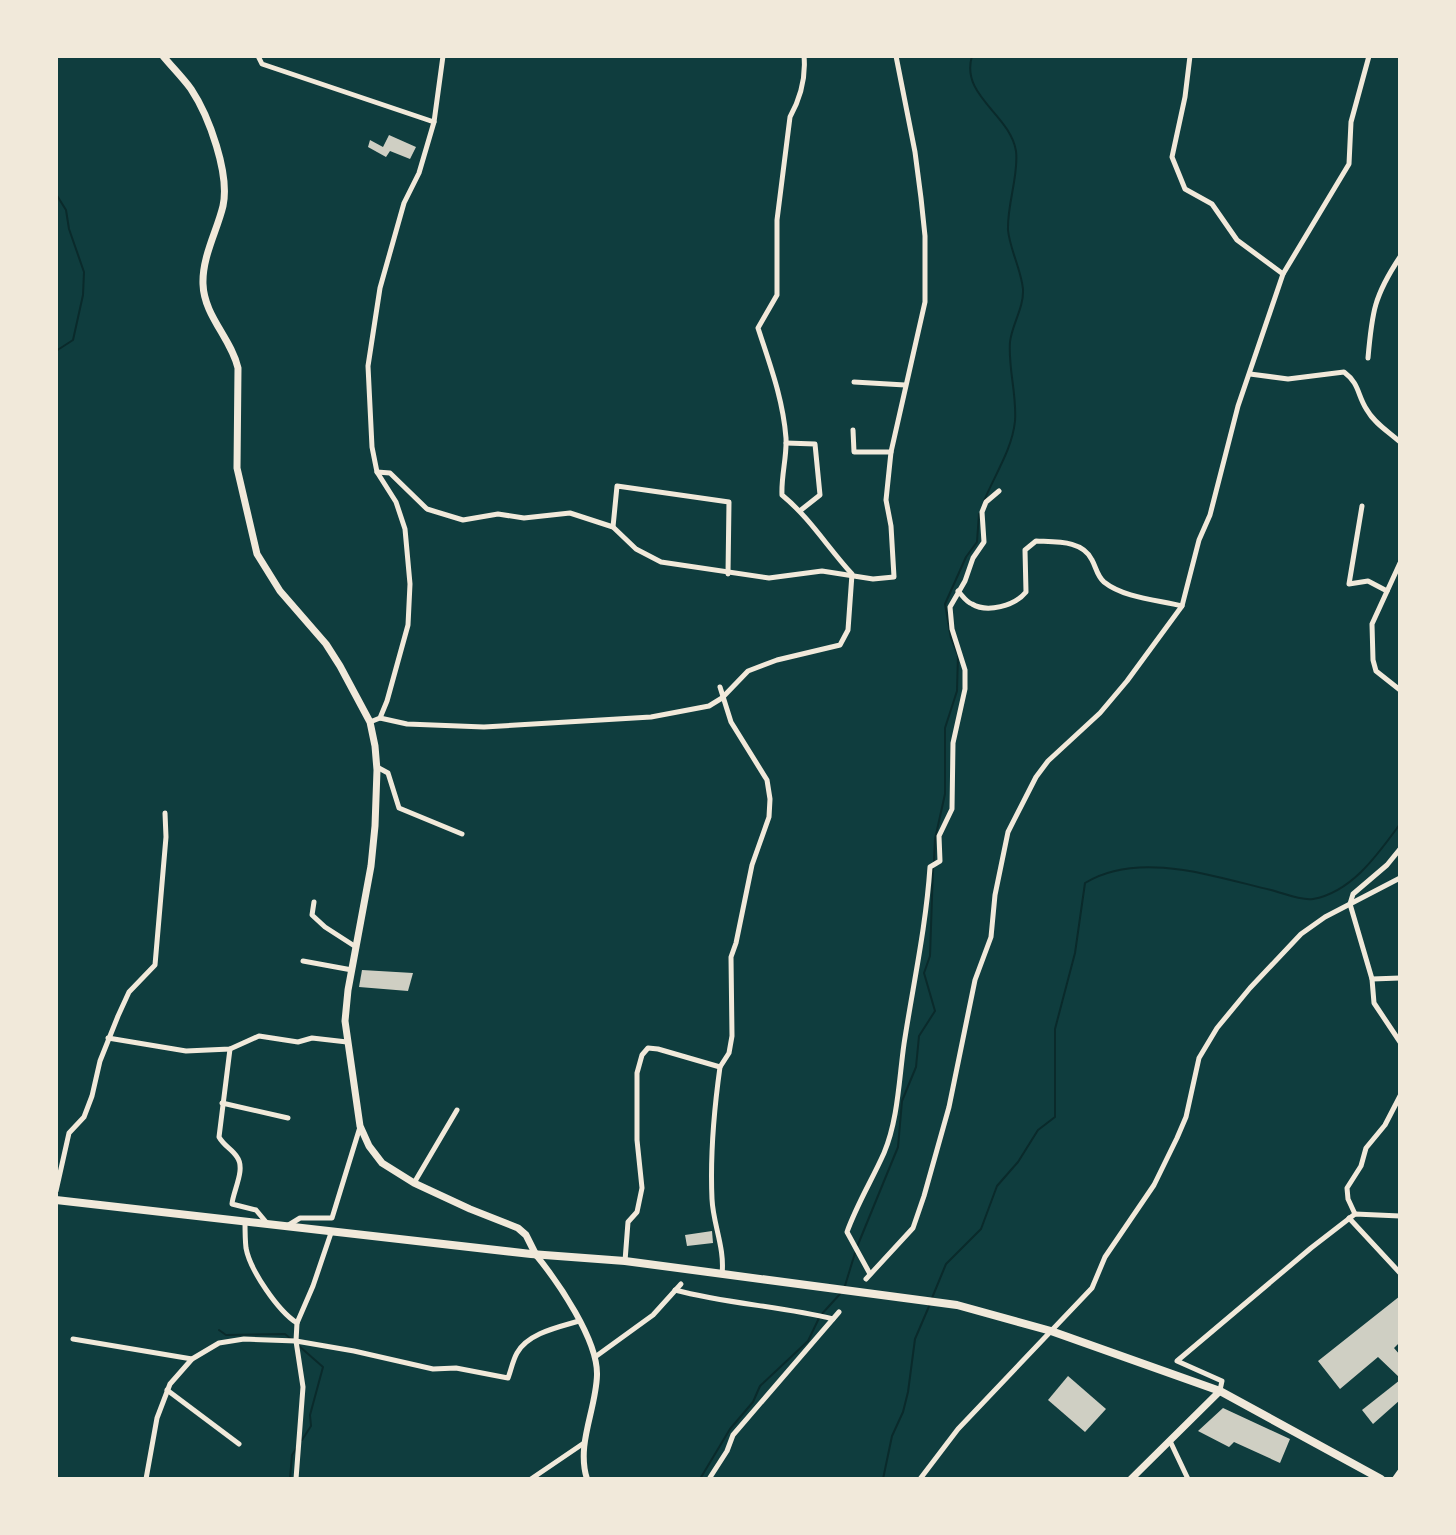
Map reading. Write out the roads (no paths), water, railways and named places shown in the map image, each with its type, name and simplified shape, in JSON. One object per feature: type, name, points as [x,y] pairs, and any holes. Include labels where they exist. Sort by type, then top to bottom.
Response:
[{"type":"highway","points":[[56,1200],[536,1255],[625,1261],[957,1305],[1051,1331],[1220,1391],[1381,1479]]},
{"type":"main road","points":[[163,56],[190,87],[204,110],[224,176],[224,203],[202,281],[204,299],[235,354],[238,368],[237,468],[257,554],[280,591],[326,644],[370,722],[377,766],[371,866],[345,1021],[360,1126],[369,1146],[382,1163],[414,1183],[518,1228],[526,1235],[536,1255]]},
{"type":"main road","points":[[1131,1479],[1220,1391]]},
{"type":"street","points":[[258,56],[262,64],[303,80],[434,122]]},
{"type":"street","points":[[380,718],[408,625],[410,584],[405,529],[396,502],[377,472],[370,421],[368,366],[376,307],[404,203],[419,173],[434,122],[443,56]]},
{"type":"street","points":[[370,722],[380,718],[433,725],[514,725],[651,717],[709,706],[722,698],[748,671],[777,660],[840,645],[848,630],[852,574],[801,510],[782,495],[786,443],[783,403],[758,328],[777,295],[777,220],[790,117],[798,103],[805,78],[804,56]]},
{"type":"street","points":[[377,472],[390,473],[427,509],[463,520],[498,514],[524,518],[560,512],[613,527],[636,549],[661,562],[769,578],[822,571],[873,579],[894,577],[886,500],[891,452],[925,302],[925,236],[915,152],[896,56]]},
{"type":"street","points":[[1190,56],[1172,157],[1185,189],[1212,204],[1237,240],[1283,274]]},
{"type":"street","points":[[999,491],[986,502],[982,512],[984,542],[950,607],[949,617],[963,661],[965,689],[953,743],[952,809],[939,836],[940,861],[930,867],[920,936],[919,969],[892,1126],[884,1153],[854,1211],[847,1232],[868,1277],[913,1228],[924,1196],[949,1107],[975,980],[991,937],[995,895],[1008,832],[1036,777],[1048,761],[1100,713],[1182,606],[1199,540],[1210,515],[1238,406],[1283,274],[1349,164],[1351,122],[1369,56]]},
{"type":"street","points":[[1368,358],[1372,310],[1381,287],[1400,257]]},
{"type":"street","points":[[1250,374],[1288,379],[1344,372],[1355,380],[1366,410],[1400,442]]},
{"type":"street","points":[[854,382],[905,385]]},
{"type":"street","points":[[853,430],[854,452],[891,452]]},
{"type":"street","points":[[786,443],[815,444],[820,495],[801,510]]},
{"type":"street","points":[[613,527],[617,486],[729,502],[728,574]]},
{"type":"street","points":[[1362,506],[1349,584],[1368,581],[1387,591]]},
{"type":"street","points":[[958,591],[970,604],[981,607],[999,607],[1014,602],[1026,592],[1025,550],[1036,541],[1051,542],[1082,546],[1100,578],[1117,590],[1182,606]]},
{"type":"street","points":[[1400,563],[1372,624],[1376,671],[1400,690]]},
{"type":"street","points":[[720,687],[731,722],[767,780],[770,799],[769,817],[752,865],[731,957],[732,1036],[729,1053],[720,1067],[714,1112],[712,1202],[722,1253],[722,1274]]},
{"type":"street","points":[[377,766],[388,773],[399,808],[462,834]]},
{"type":"street","points":[[56,1191],[69,1133],[84,1117],[108,1038],[129,992],[155,965],[166,837],[165,813]]},
{"type":"street","points":[[1400,849],[1387,865],[1353,894],[1350,904],[1372,979],[1374,1003],[1400,1042]]},
{"type":"street","points":[[920,1479],[958,1429],[1092,1288],[1105,1257],[1154,1185],[1186,1117],[1199,1058],[1217,1028],[1301,934],[1325,917],[1400,878]]},
{"type":"street","points":[[314,902],[312,915],[356,947]]},
{"type":"street","points":[[303,961],[352,970]]},
{"type":"street","points":[[1372,979],[1400,978]]},
{"type":"street","points":[[108,1038],[186,1051],[230,1049],[259,1036],[298,1042],[312,1038],[347,1042]]},
{"type":"street","points":[[625,1261],[628,1222],[637,1212],[642,1188],[637,1140],[637,1073],[642,1055],[648,1048],[658,1049],[720,1067]]},
{"type":"street","points":[[230,1049],[219,1137],[240,1164],[232,1204],[256,1210],[266,1222]]},
{"type":"street","points":[[1355,1214],[1347,1188],[1361,1166],[1366,1148],[1385,1125],[1400,1096]]},
{"type":"street","points":[[222,1103],[288,1118]]},
{"type":"street","points":[[414,1183],[457,1110]]},
{"type":"street","points":[[287,1226],[300,1218],[332,1218],[360,1126]]},
{"type":"street","points":[[1220,1391],[1222,1381],[1177,1361],[1355,1214],[1400,1216]]},
{"type":"street","points":[[1349,1218],[1400,1273]]},
{"type":"street","points":[[245,1220],[246,1250],[252,1263],[284,1316],[297,1323]]},
{"type":"street","points":[[296,1479],[303,1387],[296,1341],[297,1323],[331,1233]]},
{"type":"street","points":[[713,1260],[722,1253]]},
{"type":"street","points":[[536,1255],[579,1321],[595,1357],[597,1375],[584,1443],[587,1479]]},
{"type":"street","points":[[595,1357],[653,1315],[681,1284]]},
{"type":"street","points":[[675,1290],[712,1301],[833,1319]]},
{"type":"street","points":[[709,1479],[733,1435],[839,1312]]},
{"type":"street","points":[[146,1479],[154,1430],[167,1390],[192,1359],[219,1343],[244,1339],[296,1341],[433,1369],[456,1368],[508,1378],[517,1352],[530,1341],[551,1329],[579,1321]]},
{"type":"street","points":[[73,1339],[192,1359]]},
{"type":"street","points":[[167,1390],[239,1444]]},
{"type":"street","points":[[1170,1441],[1188,1479]]},
{"type":"street","points":[[531,1479],[584,1443]]},
{"type":"street","points":[[1395,1479],[1400,1472]]},
{"type":"waterway","points":[[972,56],[970,70],[973,83],[1005,126],[1016,151],[1008,230],[1023,289],[1010,342],[1015,411],[1013,432],[984,501]]},
{"type":"waterway","points":[[56,194],[66,210],[69,229],[84,272],[83,295],[73,340],[56,351]]},
{"type":"waterway","points":[[934,861],[935,839],[945,794],[945,728],[957,691],[958,655],[951,638],[945,604],[966,557],[977,542],[979,514]]},
{"type":"waterway","points":[[932,1298],[946,1264],[981,1229],[997,1186],[1018,1162],[1038,1130],[1055,1117],[1055,1029],[1075,953],[1085,883],[1106,873],[1153,867],[1202,873],[1298,898],[1313,899],[1340,889],[1352,880],[1400,824]]},
{"type":"waterway","points":[[857,1247],[898,1147],[902,1101],[916,1067],[919,1036],[935,1011],[924,973],[930,956],[933,868]]},
{"type":"waterway","points":[[844,1289],[855,1253]]},
{"type":"waterway","points":[[700,1479],[730,1429],[753,1402],[760,1386],[808,1341],[820,1316],[840,1294]]},
{"type":"waterway","points":[[883,1479],[892,1436],[908,1392],[915,1339],[930,1304]]},
{"type":"waterway","points":[[219,1330],[226,1335],[285,1334],[291,1339]]},
{"type":"waterway","points":[[299,1346],[323,1367],[310,1415],[311,1426],[302,1440]]},
{"type":"waterway","points":[[290,1479],[292,1455],[296,1449]]}]
